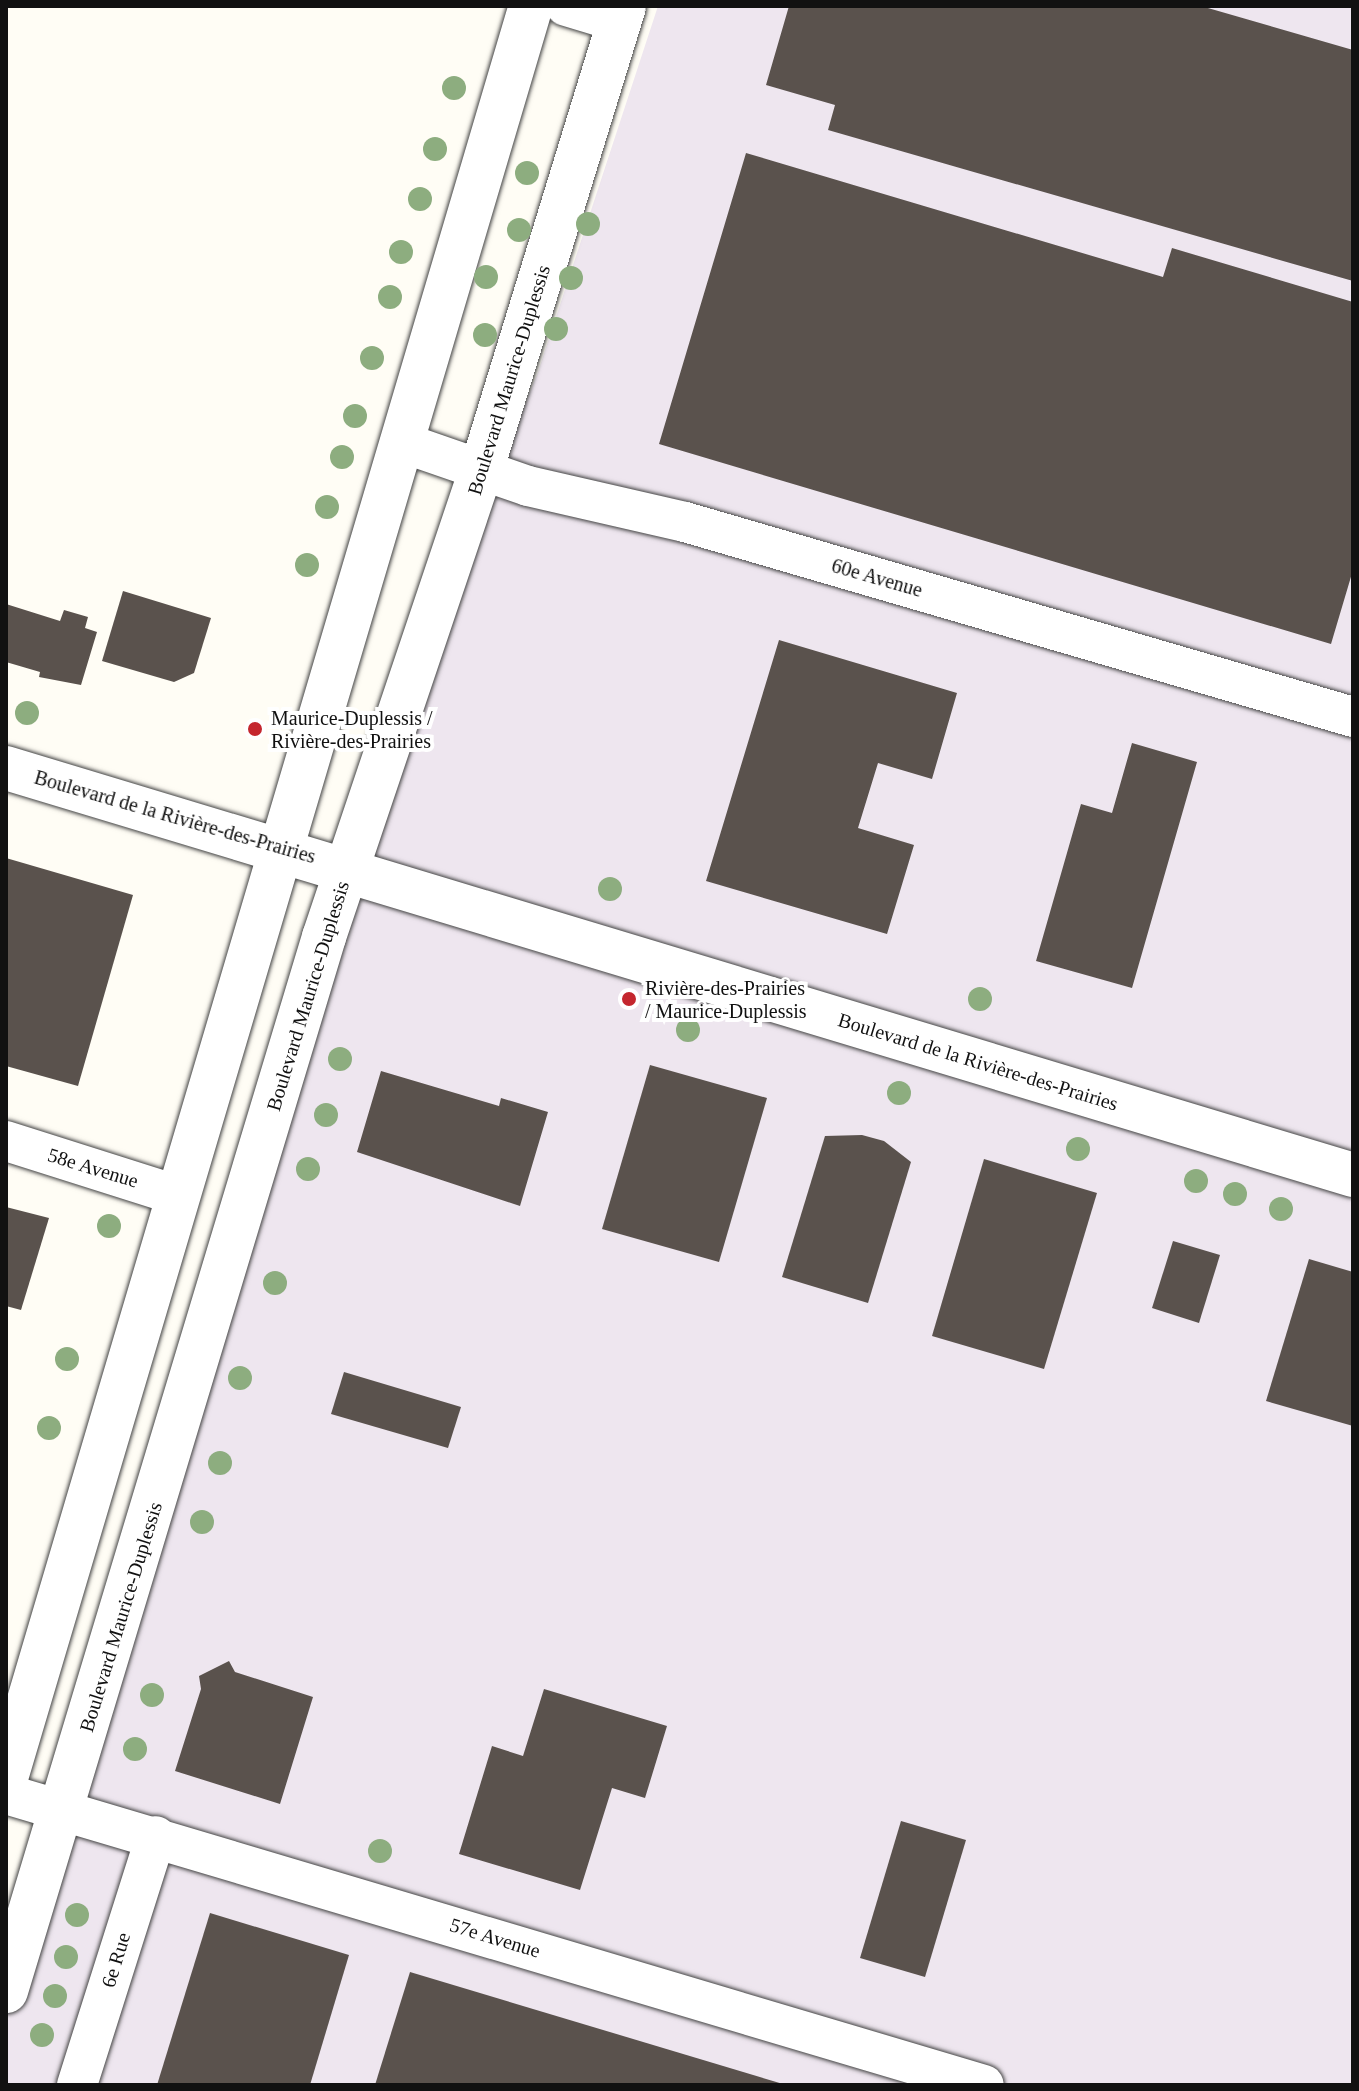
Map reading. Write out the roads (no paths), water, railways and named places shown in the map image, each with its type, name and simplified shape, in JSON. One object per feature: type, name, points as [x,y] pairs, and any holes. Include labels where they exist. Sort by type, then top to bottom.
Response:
[{"type":"street","points":[[6,1778],[531,6]]},
{"type":"street","points":[[566,6],[622,14]]},
{"type":"street","name":"Boulevard Maurice-Duplessis","points":[[6,1991],[348,868],[482,468],[622,14]]},
{"type":"street","name":"60e Avenue","points":[[401,442],[528,486],[685,522],[1353,717]]},
{"type":"street","name":"Boulevard de la Rivière-des-Prairies","points":[[6,768],[348,868],[1353,1175]]},
{"type":"street","name":"58e Avenue","points":[[6,1141],[179,1196]]},
{"type":"street","name":"57e Avenue","points":[[6,1794],[63,1808],[984,2085]]},
{"type":"street","name":"6e Rue","points":[[77,2085],[156,1836]]},
{"type":"place","name":"Maurice-Duplessis / Rivière-des-Prairies","points":[[255,729]]},
{"type":"place","name":"Rivière-des-Prairies / Maurice-Duplessis","points":[[629,999]]}]
